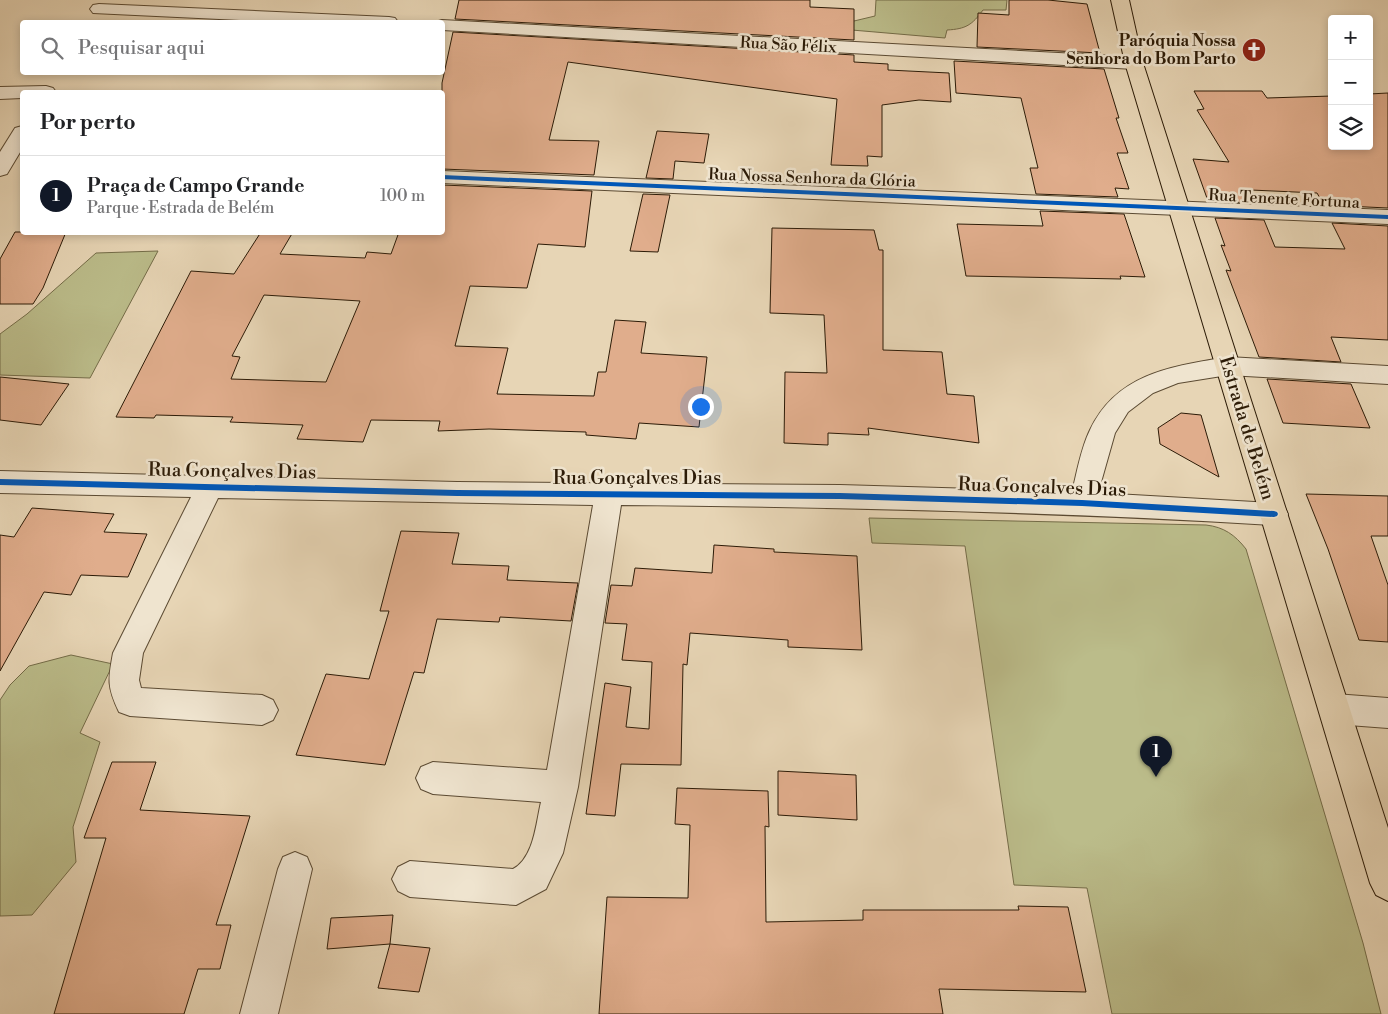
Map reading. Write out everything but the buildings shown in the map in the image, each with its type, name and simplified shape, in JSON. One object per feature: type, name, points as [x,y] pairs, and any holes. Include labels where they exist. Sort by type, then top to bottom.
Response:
[{"type":"main road","name":"Estrada de Belém","points":[[1120,0],[1134,63],[1388,883]]},
{"type":"street","points":[[98,11],[335,20]]},
{"type":"street","name":"Rua São Félix","points":[[445,25],[1134,63]]},
{"type":"street","points":[[29,90],[49,88]]},
{"type":"street","points":[[0,93],[20,91]]},
{"type":"street","points":[[10,163],[20,137]]},
{"type":"street","name":"Rua Nossa Senhora da Glória","points":[[445,177],[1180,208]]},
{"type":"street","name":"Rua Tenente Fortuna","points":[[1180,208],[1388,217]]},
{"type":"street","points":[[1082,503],[1102,431],[1119,405],[1144,387],[1174,375],[1228,366],[1388,375]]},
{"type":"street","name":"Rua Gonçalves Dias","points":[[0,482],[609,494],[840,496],[1082,503],[1274,514]]},
{"type":"street","points":[[210,487],[128,653],[123,680],[130,702],[262,710]]},
{"type":"street","points":[[410,879],[516,887],[534,877],[546,853],[561,787],[609,494]]},
{"type":"street","points":[[1335,709],[1388,713]]},
{"type":"street","points":[[433,778],[561,787]]},
{"type":"street","points":[[259,1014],[295,869]]},
{"type":"green space","points":[[876,0],[1007,0],[1006,10],[983,10],[968,25],[959,29],[947,30],[945,38],[840,29],[840,20],[854,21],[875,16]]},
{"type":"green space","points":[[158,251],[90,378],[0,375],[0,334],[27,314],[96,253]]},
{"type":"green space","points":[[869,518],[1206,525],[1229,532],[1238,540],[1246,549],[1363,943],[1381,1014],[1112,1014],[1087,888],[1014,885],[965,546],[872,543]]},
{"type":"green space","points":[[71,655],[113,664],[80,733],[100,742],[73,827],[76,862],[32,915],[0,916],[0,700],[10,685],[29,666]]},
{"type":"cycle path","points":[[445,177],[1388,217]]},
{"type":"cycle path","points":[[0,482],[457,493],[840,496],[1082,503],[1274,514]]},
{"type":"place","name":"Paróquia Nossa Senhora do Bom Parto","points":[[1254,50]]},
{"type":"place","name":"Praça de Campo Grande","points":[[1156,777]]}]
